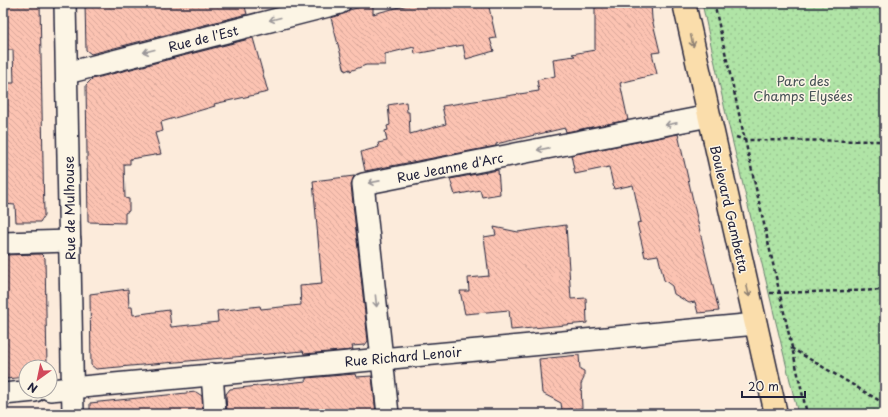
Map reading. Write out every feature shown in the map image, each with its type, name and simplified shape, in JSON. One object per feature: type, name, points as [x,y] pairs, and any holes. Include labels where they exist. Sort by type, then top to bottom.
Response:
[{"type":"main road","name":"Boulevard Gambetta","points":[[684,3],[776,414]]},
{"type":"street","name":"Rue de Mulhouse","points":[[65,3],[73,414]]},
{"type":"street","name":"Rue de l'Est","points":[[67,73],[340,3]]},
{"type":"street","name":"Rue Jeanne d'Arc","points":[[382,358],[363,184],[709,116]]},
{"type":"street","points":[[3,243],[70,241]]},
{"type":"street","name":"Rue Richard Lenoir","points":[[58,389],[756,324]]},
{"type":"street","points":[[382,358],[388,414]]},
{"type":"street","points":[[212,374],[215,414]]},
{"type":"street","points":[[3,394],[18,393]]},
{"type":"path","points":[[714,3],[778,292],[807,414]]},
{"type":"path","points":[[714,138],[733,136],[745,140],[885,141]]},
{"type":"path","points":[[749,295],[778,292],[885,290]]},
{"type":"path","points":[[791,348],[885,404]]},
{"type":"green space","name":"Parc des Champs Elysées","points":[[702,3],[885,3],[885,414],[798,414],[725,110]]},
{"type":"building","points":[[3,3],[40,3],[44,216],[40,222],[16,222],[15,205],[3,204],[3,179],[6,179],[3,83],[14,83],[13,50],[3,50]]},
{"type":"building","points":[[85,3],[244,3],[247,14],[91,54],[86,50]]},
{"type":"building","points":[[415,3],[488,3],[496,38],[490,39],[494,51],[466,59],[463,45],[415,54],[414,47],[385,54],[385,65],[366,65],[350,71],[350,69],[345,71],[331,18],[343,14],[349,10],[373,4],[373,14]]},
{"type":"building","points":[[595,3],[651,3],[652,19],[660,52],[652,53],[657,74],[620,83],[628,120],[566,132],[565,128],[496,144],[496,146],[365,171],[361,152],[379,147],[378,143],[387,141],[385,131],[388,130],[387,126],[390,125],[388,105],[406,102],[407,112],[409,112],[410,134],[446,124],[442,106],[539,91],[537,80],[555,76],[553,59],[575,56],[572,54],[595,50]]},
{"type":"building","points":[[253,38],[268,92],[214,104],[215,106],[161,122],[163,131],[155,133],[161,154],[130,159],[130,164],[124,164],[125,198],[129,199],[129,211],[125,213],[125,223],[88,222],[86,85],[92,79]]},
{"type":"building","points":[[678,134],[719,311],[698,313],[695,302],[689,303],[674,294],[672,286],[664,280],[658,255],[645,257],[637,223],[641,222],[633,185],[614,189],[609,167],[575,174],[571,155]]},
{"type":"building","points":[[498,170],[500,194],[482,197],[480,190],[455,195],[450,179]]},
{"type":"building","points":[[354,176],[351,185],[368,341],[365,345],[352,346],[353,350],[304,354],[303,351],[96,369],[91,365],[90,294],[128,289],[129,307],[132,307],[133,315],[169,310],[171,327],[218,322],[217,311],[260,306],[261,309],[301,305],[300,286],[322,284],[313,181]]},
{"type":"building","points":[[566,225],[571,299],[586,298],[587,323],[511,330],[509,310],[465,314],[460,291],[469,291],[468,278],[489,276],[484,237],[496,235],[494,227],[518,232]]},
{"type":"building","points":[[41,254],[45,258],[47,359],[18,359],[18,378],[6,379],[5,353],[3,353],[3,255]]},
{"type":"building","points":[[579,355],[580,369],[584,371],[584,378],[581,384],[582,408],[562,410],[561,403],[542,393],[539,359]]},
{"type":"building","points":[[355,374],[356,377],[372,376],[376,414],[227,414],[226,394],[230,389],[306,381],[306,378]]},
{"type":"building","points":[[196,392],[202,396],[203,414],[90,414],[90,403]]}]
